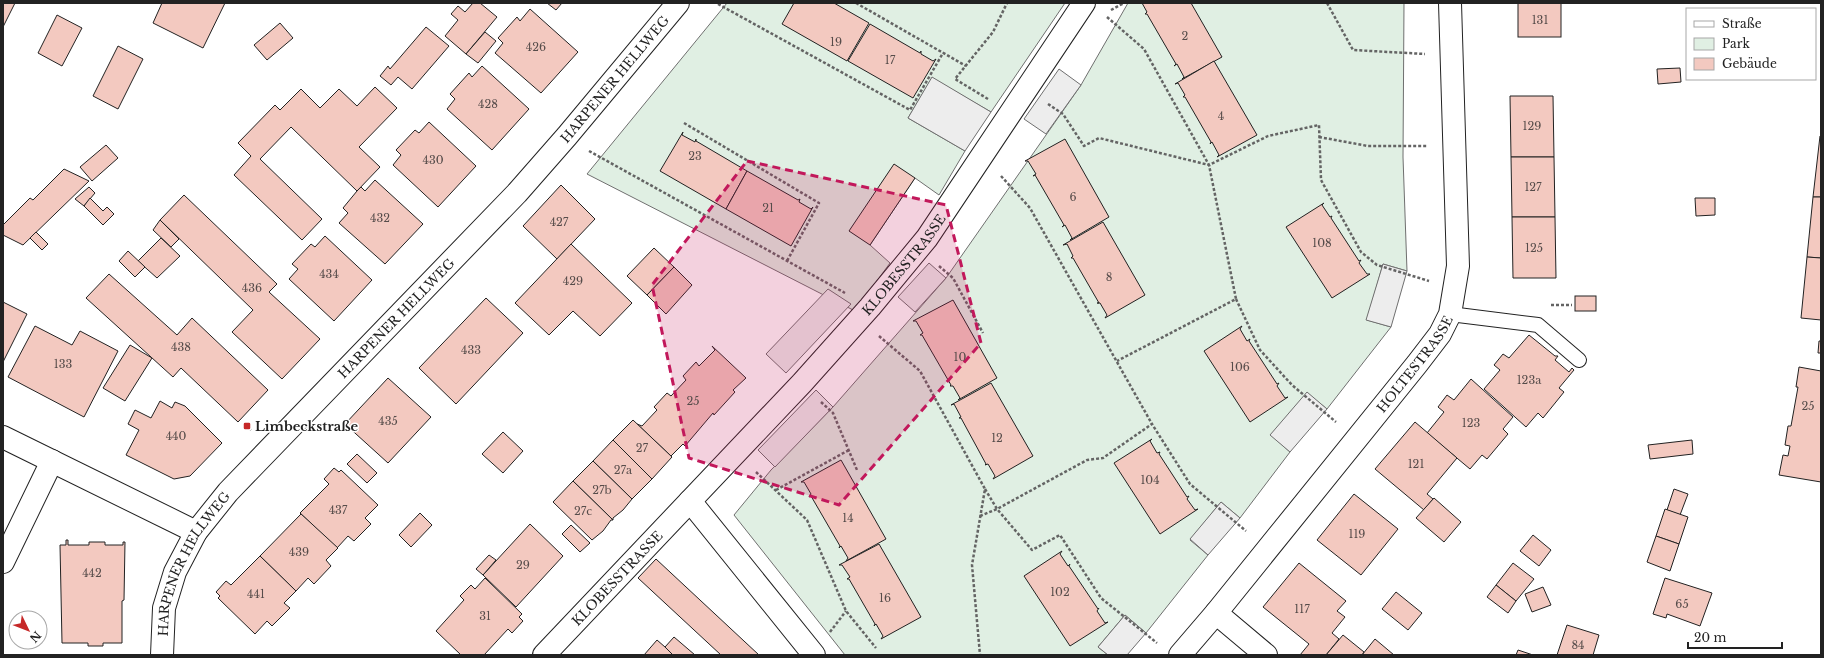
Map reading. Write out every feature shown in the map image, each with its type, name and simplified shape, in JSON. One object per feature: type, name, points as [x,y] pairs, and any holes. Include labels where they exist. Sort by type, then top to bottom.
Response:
[{"type":"street","name":"HARPENER HELLWEG","points":[[162,655],[164,608],[175,572],[196,532],[228,492],[517,193],[567,136],[678,3]]},
{"type":"street","name":"KLOBESSTRASSE","points":[[544,655],[802,383],[865,313],[918,249],[1012,112],[1084,3]]},
{"type":"street","name":"HOLTESTRASSE","points":[[1180,655],[1268,549],[1440,334],[1450,314],[1458,266],[1450,3]]},
{"type":"street","points":[[3,437],[196,532]]},
{"type":"street","points":[[3,562],[52,461]]},
{"type":"street","points":[[690,501],[814,655]]},
{"type":"street","points":[[1216,613],[1266,655]]},
{"type":"lane","points":[[1450,314],[1538,325],[1579,360]]},
{"type":"path","points":[[856,3],[966,66]]},
{"type":"path","points":[[1007,3],[993,32],[955,79],[1012,112]]},
{"type":"path","points":[[1111,10],[1124,3]]},
{"type":"path","points":[[1327,3],[1353,50],[1451,56]]},
{"type":"path","points":[[718,4],[910,110],[943,53]]},
{"type":"path","points":[[1104,14],[1144,49],[1209,165],[1236,299],[1260,350],[1292,385],[1356,440]]},
{"type":"path","points":[[1027,89],[1064,114],[1084,146],[1099,138],[1209,165],[1268,136],[1319,125],[1321,180],[1361,252],[1377,265],[1454,288]]},
{"type":"path","points":[[684,123],[819,203],[787,261]]},
{"type":"path","points":[[1319,137],[1368,146],[1454,146]]},
{"type":"path","points":[[588,150],[787,261],[865,313],[920,372],[997,509],[1032,550],[1060,535],[1101,598],[1160,645]]},
{"type":"path","points":[[982,156],[1030,208],[1152,424],[1190,484],[1268,549]]},
{"type":"path","points":[[918,249],[953,278],[983,333]]},
{"type":"path","points":[[1117,362],[1236,299]]},
{"type":"path","points":[[802,383],[832,413],[857,470]]},
{"type":"path","points":[[980,517],[1087,460],[1103,458],[1152,424]]},
{"type":"path","points":[[776,490],[849,450]]},
{"type":"path","points":[[734,454],[808,520],[846,612],[876,648]]},
{"type":"path","points":[[980,655],[972,565],[985,489]]},
{"type":"highlighted area","points":[[747,161],[946,205],[981,343],[839,505],[689,458],[652,285]]},
{"type":"green space","points":[[727,3],[1065,3],[991,112],[932,78],[908,118],[965,151],[939,195],[915,178],[870,245],[890,263],[855,311],[587,174]]},
{"type":"green space","points":[[1128,3],[1404,3],[1403,157],[1407,271],[1383,264],[1367,320],[1391,327],[1327,409],[1307,393],[1271,435],[1290,452],[1240,518],[1221,502],[1190,540],[1208,555],[1146,633],[1125,615],[1098,647],[1108,655],[845,655],[734,515],[771,470],[833,407],[946,278],[1081,85]]},
{"type":"shaded area","points":[[1059,69],[1081,85],[1046,134],[1024,119]]},
{"type":"shaded area","points":[[932,77],[991,112],[965,151],[908,118]]},
{"type":"shaded area","points":[[929,263],[946,278],[915,312],[898,297]]},
{"type":"shaded area","points":[[1383,264],[1407,271],[1391,327],[1366,320]]},
{"type":"shaded area","points":[[828,289],[851,304],[786,373],[766,354]]},
{"type":"shaded area","points":[[816,390],[833,407],[775,467],[758,450]]},
{"type":"shaded area","points":[[1307,392],[1327,409],[1290,452],[1270,435]]},
{"type":"shaded area","points":[[1221,502],[1240,518],[1208,555],[1190,539]]},
{"type":"shaded area","points":[[1125,615],[1146,633],[1127,655],[1108,655],[1098,647]]},
{"type":"building","points":[[3,3],[15,3],[3,27]]},
{"type":"building","points":[[162,3],[225,3],[203,48],[153,23]]},
{"type":"building","points":[[473,3],[480,3],[497,17],[466,54],[445,36],[458,20],[451,14],[458,6],[465,12]]},
{"type":"building","points":[[547,3],[562,3],[556,10]]},
{"type":"building","points":[[794,3],[834,3],[869,23],[847,61],[782,24]]},
{"type":"building","points":[[1142,3],[1191,3],[1222,57],[1182,79],[1184,77],[1177,64],[1174,66],[1176,64],[1147,14],[1145,14],[1147,12]]},
{"type":"building","points":[[1518,3],[1561,3],[1561,37],[1518,37]]},
{"type":"building","points":[[530,9],[578,52],[541,93],[495,53],[503,43],[498,38],[517,17],[520,21]]},
{"type":"building","points":[[57,15],[82,28],[62,66],[38,53]]},
{"type":"building","points":[[280,23],[293,38],[267,60],[254,45]]},
{"type":"building","points":[[870,24],[920,53],[921,51],[921,54],[933,61],[936,59],[913,98],[848,61]]},
{"type":"building","points":[[426,27],[449,46],[412,89],[398,77],[391,85],[380,76],[388,66],[390,69]]},
{"type":"building","points":[[485,32],[496,41],[478,63],[466,54]]},
{"type":"building","points":[[118,46],[143,59],[118,109],[93,96]]},
{"type":"building","points":[[1214,61],[1257,135],[1217,157],[1219,155],[1212,142],[1210,144],[1211,142],[1185,97],[1183,97],[1185,95],[1178,83],[1175,84]]},
{"type":"building","points":[[482,66],[529,109],[492,150],[447,109],[455,99],[450,94],[469,73],[472,77]]},
{"type":"building","points":[[1680,68],[1681,82],[1658,84],[1657,69]]},
{"type":"building","points":[[375,87],[397,108],[359,147],[380,167],[357,191],[291,127],[260,159],[322,219],[302,240],[234,175],[251,156],[238,143],[275,105],[280,110],[301,89],[320,108],[339,89],[357,106]]},
{"type":"building","points":[[1510,96],[1553,96],[1554,157],[1511,157]]},
{"type":"building","points":[[429,122],[476,166],[438,207],[393,165],[401,155],[396,150],[415,130],[419,133]]},
{"type":"building","points":[[683,132],[682,135],[695,142],[696,139],[696,141],[747,171],[726,209],[660,171]]},
{"type":"building","points":[[1820,136],[1821,197],[1813,197]]},
{"type":"building","points":[[1065,139],[1109,217],[1070,240],[1072,238],[1065,225],[1062,227],[1064,225],[1035,175],[1033,176],[1036,174],[1028,161],[1025,161]]},
{"type":"building","points":[[106,145],[118,158],[92,181],[80,167]]},
{"type":"building","points":[[1511,157],[1554,157],[1555,217],[1512,217]]},
{"type":"building","points":[[894,164],[915,178],[870,245],[849,231]]},
{"type":"building","points":[[64,169],[89,181],[23,245],[3,235],[3,225],[30,198],[33,200]]},
{"type":"building","points":[[747,171],[798,200],[800,199],[799,202],[811,209],[813,207],[791,246],[726,209]]},
{"type":"building","points":[[375,180],[423,224],[385,264],[339,223],[348,213],[343,208],[357,191],[361,187],[365,191]]},
{"type":"building","points":[[561,185],[595,219],[557,259],[523,226]]},
{"type":"building","points":[[89,187],[95,193],[84,206],[75,199]]},
{"type":"building","points":[[184,195],[277,284],[269,292],[320,339],[282,379],[232,332],[253,310],[160,220]]},
{"type":"building","points":[[1813,197],[1821,197],[1821,258],[1807,257]]},
{"type":"building","points":[[90,198],[103,211],[107,207],[114,214],[103,225],[84,206]]},
{"type":"building","points":[[1695,198],[1715,198],[1715,215],[1696,216]]},
{"type":"building","points":[[1324,203],[1322,205],[1330,217],[1332,216],[1331,218],[1359,261],[1361,260],[1359,263],[1367,274],[1370,274],[1332,298],[1286,227]]},
{"type":"building","points":[[1512,217],[1555,217],[1556,278],[1513,278]]},
{"type":"building","points":[[160,220],[179,239],[171,247],[153,230]]},
{"type":"building","points":[[1103,222],[1145,295],[1105,318],[1107,315],[1073,258],[1071,258],[1073,256],[1067,244],[1063,245]]},
{"type":"building","points":[[36,232],[48,244],[42,250],[30,238]]},
{"type":"building","points":[[325,236],[372,280],[334,321],[289,279],[298,269],[292,264],[311,244],[315,247]]},
{"type":"building","points":[[161,238],[180,256],[157,278],[138,261]]},
{"type":"building","points":[[571,244],[632,303],[600,336],[573,311],[549,335],[515,303]]},
{"type":"building","points":[[654,248],[674,267],[647,295],[627,276]]},
{"type":"building","points":[[128,251],[145,267],[135,277],[119,261]]},
{"type":"building","points":[[1807,257],[1821,258],[1821,320],[1801,318]]},
{"type":"building","points":[[674,267],[692,285],[666,314],[647,295]]},
{"type":"building","points":[[109,274],[177,335],[192,318],[268,390],[238,422],[181,368],[173,377],[86,298]]},
{"type":"building","points":[[1575,296],[1596,296],[1596,311],[1575,311]]},
{"type":"building","points":[[486,298],[523,333],[456,404],[419,368]]},
{"type":"building","points":[[953,300],[997,378],[958,400],[960,398],[953,386],[950,386],[951,385],[922,335],[920,335],[923,333],[916,321],[913,321]]},
{"type":"building","points":[[3,302],[27,314],[3,362]]},
{"type":"building","points":[[35,326],[72,345],[80,331],[118,351],[84,417],[8,377]]},
{"type":"building","points":[[1242,326],[1240,329],[1247,341],[1250,339],[1249,341],[1277,384],[1279,383],[1277,386],[1285,398],[1288,397],[1250,422],[1204,351]]},
{"type":"building","points":[[1529,335],[1555,356],[1558,356],[1555,360],[1569,372],[1572,368],[1574,370],[1559,388],[1564,392],[1543,418],[1538,413],[1526,427],[1484,389],[1500,370],[1494,365],[1503,354],[1509,358]]},
{"type":"building","points":[[1819,341],[1821,341],[1821,353],[1818,353]]},
{"type":"building","points":[[130,345],[152,358],[125,401],[103,388]]},
{"type":"building","points":[[712,346],[746,378],[733,390],[735,392],[714,415],[713,413],[685,446],[683,444],[671,456],[637,424],[642,426],[657,410],[654,407],[667,393],[671,396],[686,380],[683,376],[696,362],[699,366],[715,350]]},
{"type":"building","points":[[1799,367],[1821,371],[1821,482],[1779,475],[1783,455],[1788,456],[1790,446],[1785,445],[1788,426],[1791,426],[1798,387],[1796,387]]},
{"type":"building","points":[[388,378],[431,417],[388,463],[345,424]]},
{"type":"building","points":[[1471,379],[1513,417],[1503,429],[1508,434],[1487,459],[1482,455],[1470,469],[1427,433],[1444,412],[1438,407],[1447,395],[1454,400]]},
{"type":"building","points":[[991,383],[1033,456],[993,479],[995,476],[988,464],[985,465],[986,464],[961,418],[959,418],[961,417],[954,404],[951,405]]},
{"type":"building","points":[[160,401],[172,408],[175,402],[185,406],[222,443],[190,476],[174,479],[126,455],[139,430],[128,424],[135,410],[151,418]]},
{"type":"building","points":[[633,420],[672,457],[652,479],[613,440]]},
{"type":"building","points":[[1415,422],[1457,458],[1427,494],[1433,499],[1424,510],[1375,469]]},
{"type":"building","points":[[503,432],[523,451],[503,473],[482,454]]},
{"type":"building","points":[[1152,439],[1150,441],[1157,453],[1160,452],[1159,454],[1187,497],[1189,496],[1187,499],[1195,510],[1198,509],[1160,534],[1114,463]]},
{"type":"building","points":[[613,440],[652,479],[632,499],[593,461]]},
{"type":"building","points":[[1692,440],[1693,454],[1650,459],[1648,445]]},
{"type":"building","points":[[357,454],[377,473],[367,483],[347,464]]},
{"type":"building","points":[[841,460],[886,539],[846,561],[848,558],[841,546],[839,548],[840,546],[811,496],[809,497],[811,494],[804,482],[801,482]]},
{"type":"building","points":[[593,461],[632,499],[623,510],[613,518],[613,520],[573,481]]},
{"type":"building","points":[[334,468],[339,472],[341,470],[378,505],[365,518],[371,524],[354,541],[348,536],[337,548],[300,513],[329,484],[324,479]]},
{"type":"building","points":[[573,481],[613,520],[611,520],[603,531],[592,540],[553,502]]},
{"type":"building","points":[[1674,489],[1688,494],[1680,515],[1667,510]]},
{"type":"building","points":[[1354,494],[1398,529],[1361,575],[1317,540]]},
{"type":"building","points":[[1434,498],[1461,522],[1444,542],[1416,518]]},
{"type":"building","points":[[1665,509],[1688,517],[1679,544],[1656,536]]},
{"type":"building","points":[[300,513],[338,548],[326,560],[331,566],[314,584],[308,578],[296,591],[260,556],[301,514]]},
{"type":"building","points":[[420,513],[432,525],[411,547],[399,535]]},
{"type":"building","points":[[530,524],[563,556],[516,607],[483,575]]},
{"type":"building","points":[[571,525],[590,543],[580,552],[562,534]]},
{"type":"building","points":[[1533,535],[1551,550],[1539,566],[1520,551]]},
{"type":"building","points":[[1656,536],[1679,544],[1670,571],[1647,562]]},
{"type":"building","points":[[66,540],[68,540],[68,545],[89,545],[89,542],[105,542],[105,545],[123,545],[123,542],[125,542],[124,600],[122,601],[122,643],[103,643],[103,646],[88,646],[88,643],[62,643],[60,545],[66,545]]},
{"type":"building","points":[[879,544],[921,617],[881,639],[883,636],[876,624],[874,626],[875,624],[849,579],[847,579],[850,577],[842,565],[839,565]]},
{"type":"building","points":[[1062,551],[1060,554],[1068,566],[1070,564],[1069,566],[1098,609],[1099,608],[1097,611],[1105,623],[1108,622],[1070,646],[1024,576]]},
{"type":"building","points":[[489,555],[496,560],[483,575],[476,569]]},
{"type":"building","points":[[260,556],[296,591],[284,603],[290,608],[272,626],[267,621],[255,634],[218,598],[220,596],[216,592],[226,581],[231,585]]},
{"type":"building","points":[[656,559],[759,655],[721,655],[638,578]]},
{"type":"building","points":[[1299,563],[1346,601],[1337,611],[1345,617],[1332,633],[1339,639],[1326,655],[1300,655],[1309,644],[1263,607]]},
{"type":"building","points":[[1513,563],[1534,579],[1516,601],[1496,585]]},
{"type":"building","points":[[485,578],[522,614],[519,617],[523,621],[512,633],[508,629],[484,655],[461,655],[436,631],[464,600],[460,596],[471,585],[475,589]]},
{"type":"building","points":[[1665,578],[1712,593],[1700,626],[1667,614],[1666,618],[1653,614]]},
{"type":"building","points":[[1496,585],[1516,601],[1508,613],[1487,597]]},
{"type":"building","points":[[1543,587],[1551,605],[1532,612],[1525,594]]},
{"type":"building","points":[[1396,592],[1422,613],[1408,630],[1382,609]]},
{"type":"building","points":[[1567,625],[1599,635],[1593,655],[1557,655]]},
{"type":"building","points":[[1343,635],[1364,652],[1362,655],[1326,655]]},
{"type":"building","points":[[674,637],[695,655],[673,655],[665,647]]},
{"type":"building","points":[[1375,639],[1394,655],[1362,655]]},
{"type":"building","points":[[657,640],[665,647],[673,655],[644,655]]},
{"type":"building","points":[[1518,650],[1533,655],[1516,655]]},
{"type":"place","name":"Limbeckstraße","points":[[247,426]]}]
